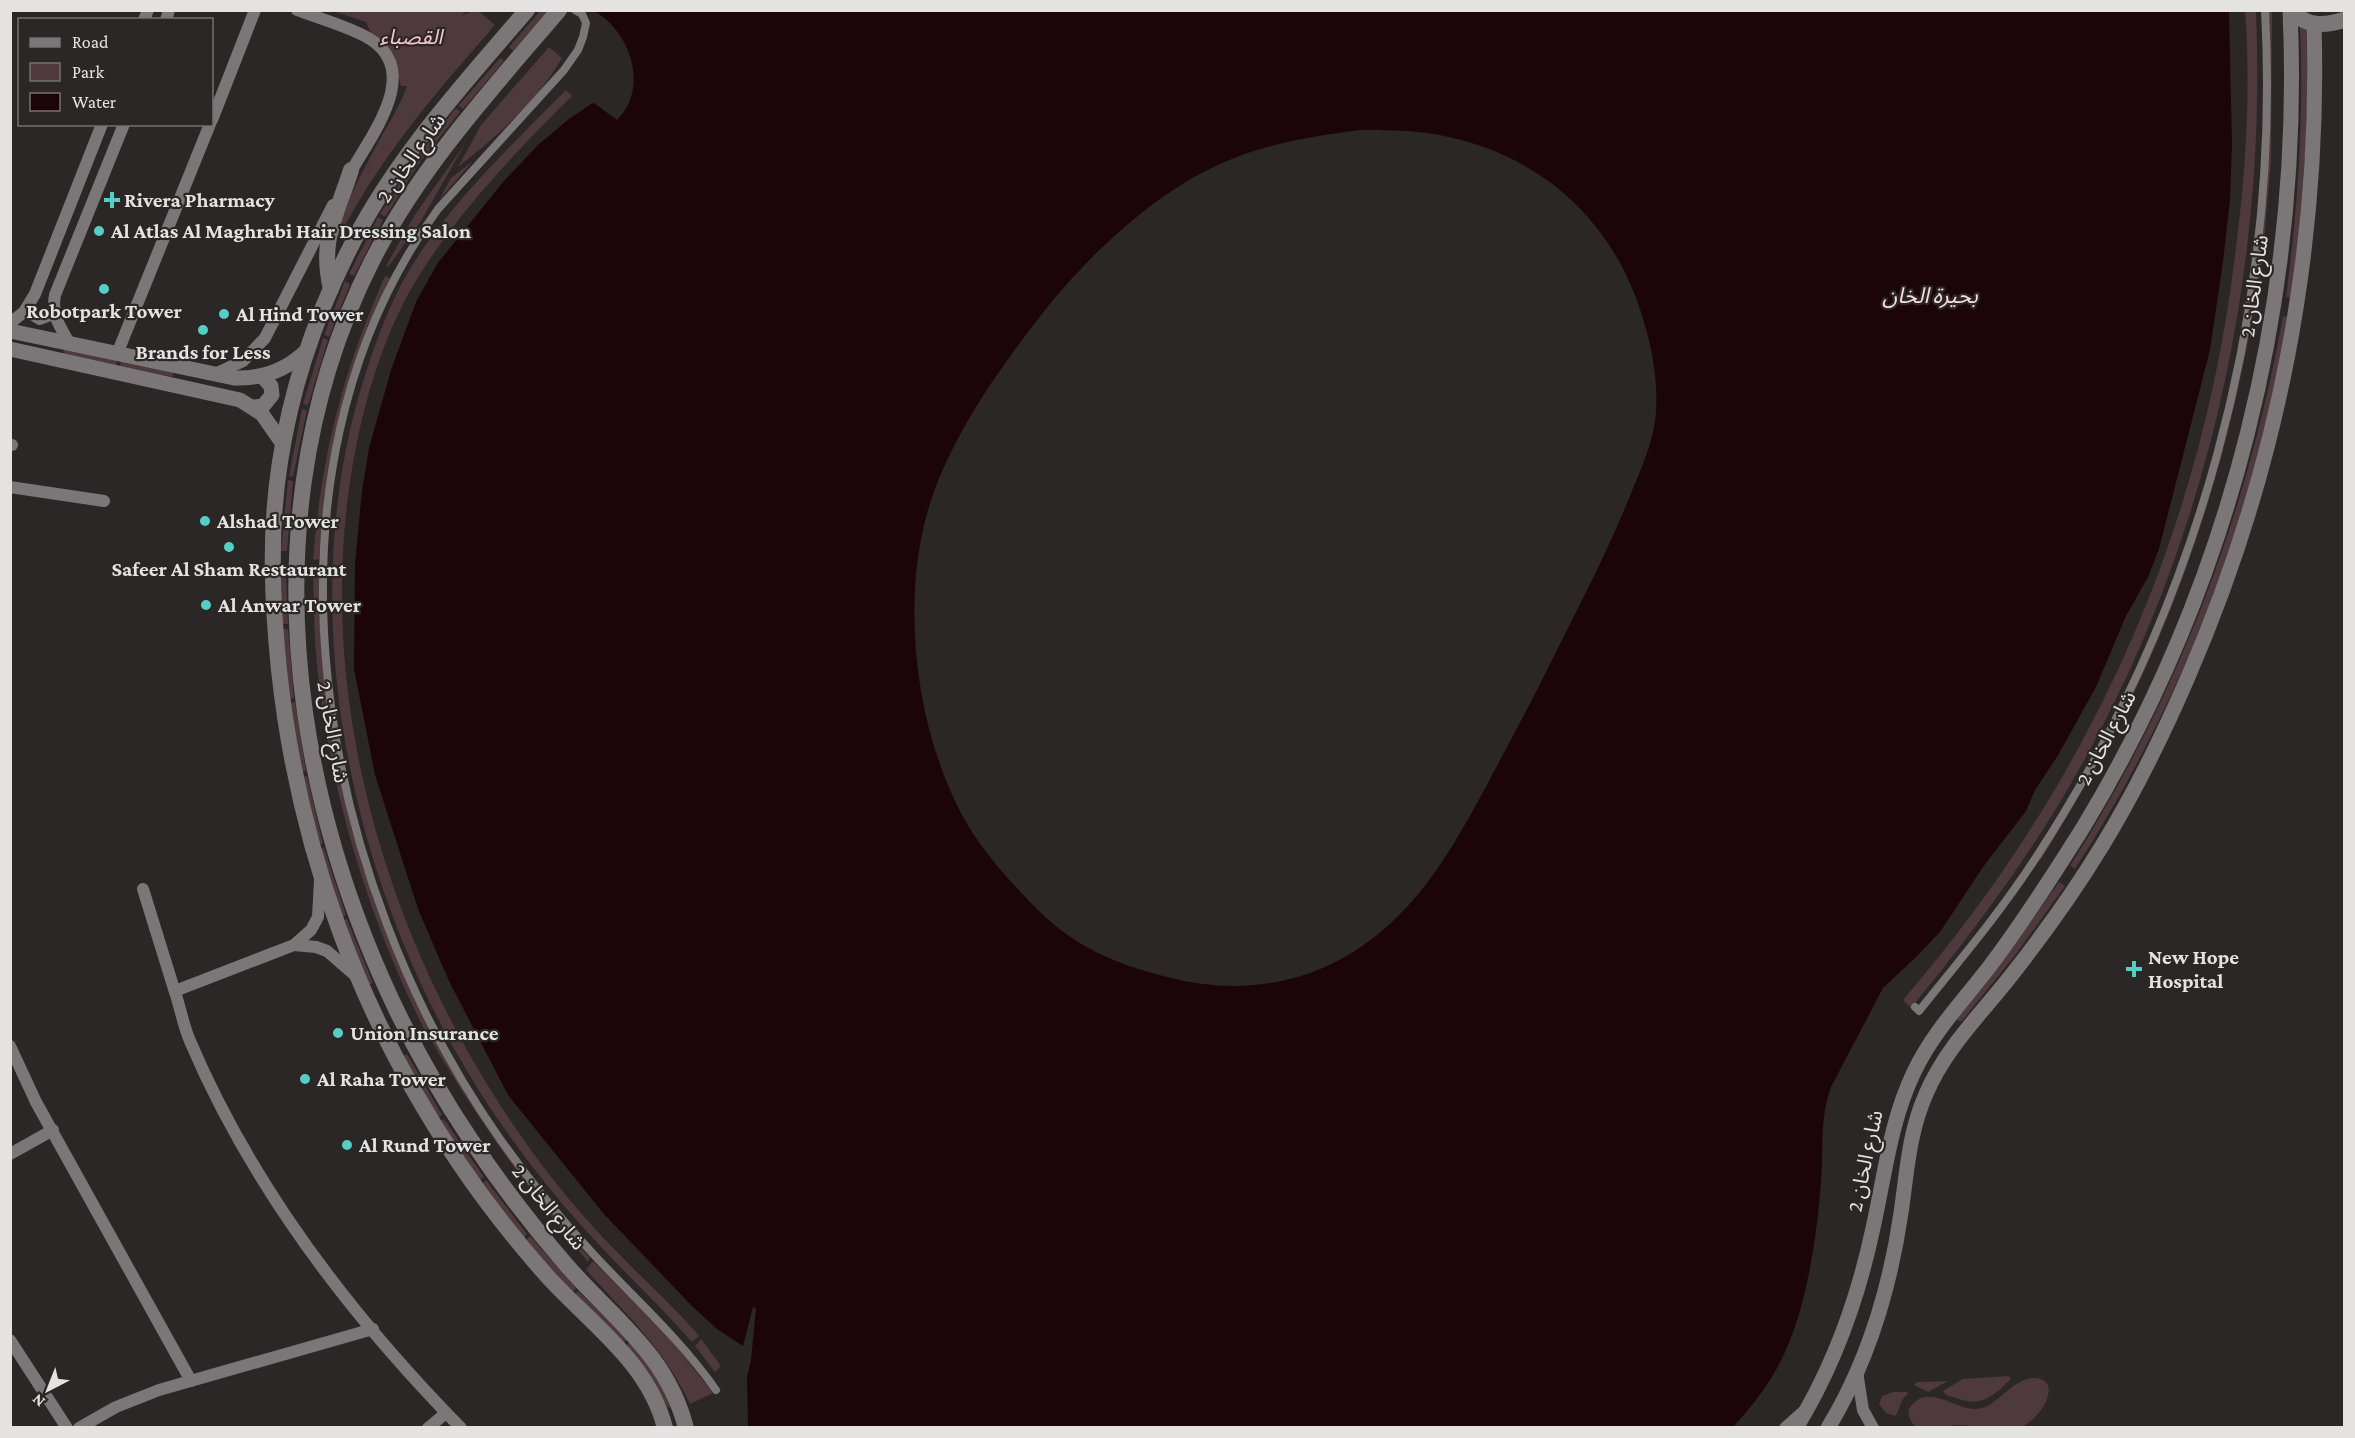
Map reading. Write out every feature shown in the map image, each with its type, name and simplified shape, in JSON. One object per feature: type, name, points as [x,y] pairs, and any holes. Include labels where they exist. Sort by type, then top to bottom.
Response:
[{"type":"main road","name":"شارع الخان 2","points":[[526,10],[443,108],[397,169],[362,224],[330,289],[307,350],[283,444],[274,526],[274,620],[291,761],[320,876],[357,977],[396,1059],[460,1164],[503,1224],[540,1267],[638,1370],[654,1395],[665,1428]]},
{"type":"main road","name":"شارع الخان 2","points":[[560,10],[474,109],[436,159],[389,230],[357,292],[333,354],[313,425],[300,507],[297,599],[302,686],[320,790],[340,865],[379,973],[412,1041],[448,1105],[510,1196],[556,1253],[642,1343],[659,1365],[675,1395],[686,1428]]},
{"type":"main road","points":[[2290,10],[2303,20],[2313,17],[2326,25],[2344,20]]},
{"type":"main road","points":[[2332,10],[2337,15],[2344,16]]},
{"type":"main road","points":[[330,289],[326,257],[328,236],[351,170]]},
{"type":"street","points":[[213,117],[255,10]]},
{"type":"street","points":[[215,374],[243,361],[265,338],[351,170],[391,99],[394,84],[392,68],[380,48],[368,38],[297,10]]},
{"type":"street","points":[[575,10],[582,14],[586,23],[575,55],[556,81],[438,209],[395,276],[367,340],[338,437],[327,503],[323,593],[328,682],[341,764],[368,867],[401,957],[439,1039],[488,1121],[544,1197],[594,1256],[682,1344],[716,1390]]},
{"type":"street","points":[[1915,1008],[1919,1011],[2010,896],[2084,778],[2141,668],[2193,534],[2230,404],[2253,285],[2261,219],[2266,141],[2265,10]]},
{"type":"street","name":"شارع الخان 2","points":[[1796,1428],[1833,1360],[1850,1312],[1874,1227],[1896,1116],[1909,1083],[1945,1021],[2031,909],[2107,787],[2167,669],[2214,546],[2250,428],[2267,354],[2278,283],[2290,166],[2292,79],[2290,10]]},
{"type":"street","name":"شارع الخان 2","points":[[1828,1428],[1857,1372],[1884,1293],[1899,1222],[1913,1128],[1926,1094],[1942,1062],[2050,925],[2119,817],[2163,733],[2205,637],[2234,560],[2274,426],[2296,314],[2312,174],[2313,17]]},
{"type":"street","points":[[10,323],[29,306],[101,126]]},
{"type":"street","points":[[70,344],[58,323],[54,309],[55,295],[123,126]]},
{"type":"street","points":[[117,354],[209,126]]},
{"type":"street","points":[[29,306],[30,313],[40,319],[50,315],[54,309]]},
{"type":"street","points":[[10,331],[234,378],[262,376],[286,366],[307,350]]},
{"type":"street","points":[[10,349],[232,397],[254,407],[269,421],[283,444]]},
{"type":"street","points":[[254,407],[263,406],[272,395],[269,382],[262,376]]},
{"type":"street","points":[[10,488],[105,501]]},
{"type":"street","points":[[175,991],[294,945],[311,930],[318,917],[320,876]]},
{"type":"street","points":[[143,889],[189,1038],[232,1127],[256,1170],[311,1252],[392,1354],[461,1428]]},
{"type":"street","points":[[294,945],[310,946],[327,951],[357,977]]},
{"type":"street","points":[[1945,1021],[1962,1035]]},
{"type":"street","points":[[10,1046],[18,1066],[191,1382]]},
{"type":"street","points":[[1925,1052],[1942,1062]]},
{"type":"street","points":[[10,1154],[53,1130]]},
{"type":"street","points":[[78,1428],[136,1398],[373,1329]]},
{"type":"street","points":[[10,1340],[67,1428]]},
{"type":"street","points":[[1857,1372],[1863,1410],[1873,1428]]},
{"type":"street","points":[[1785,1428],[1809,1407]]},
{"type":"street","points":[[428,1428],[446,1413]]},
{"type":"green space","name":"القصباء","points":[[333,11],[466,11],[462,16],[472,12],[480,13],[495,25],[410,126],[373,179],[339,237],[335,237],[352,194],[407,86],[401,86],[395,62],[387,47],[370,31],[366,22]]},
{"type":"green space","points":[[540,11],[548,11],[513,51],[509,47]]},
{"type":"green space","points":[[2245,11],[2256,11],[2257,108],[2252,205],[2240,301],[2222,397],[2197,491],[2166,583],[2129,672],[2085,759],[2026,856],[1959,948],[1911,1008],[1903,1000],[1970,917],[2029,831],[2082,742],[2127,649],[2165,554],[2196,455],[2220,353],[2236,247],[2246,129],[2248,70]]},
{"type":"green space","points":[[2267,11],[2272,11],[2271,161],[2257,301],[2253,301],[2268,167]]},
{"type":"green space","points":[[2306,25],[2306,128],[2292,298],[2286,297],[2299,162],[2300,26]]},
{"type":"green space","points":[[549,47],[562,58],[541,89],[501,130],[458,167],[481,125]]},
{"type":"green space","points":[[500,58],[504,61],[463,109],[458,106]]},
{"type":"green space","points":[[566,90],[572,96],[504,166],[440,244],[406,298],[382,354],[369,393],[355,452],[344,541],[343,631],[352,721],[370,809],[397,896],[431,980],[473,1061],[532,1152],[594,1228],[695,1331],[699,1336],[692,1342],[614,1261],[548,1187],[499,1121],[450,1042],[409,957],[376,868],[352,775],[337,681],[332,587],[339,493],[357,402],[383,325],[403,281],[437,229],[499,157]]},
{"type":"green space","points":[[456,108],[460,112],[420,162],[385,217],[380,214],[415,159]]},
{"type":"green space","points":[[465,144],[421,221],[388,267],[386,266],[414,216]]},
{"type":"green space","points":[[473,161],[439,200],[451,178]]},
{"type":"green space","points":[[378,217],[383,220],[354,276],[349,274]]},
{"type":"green space","points":[[385,276],[392,279],[361,346],[340,415],[326,487],[319,559],[313,560],[322,484],[336,414],[357,347]]},
{"type":"green space","points":[[345,281],[350,284],[329,337],[324,335]]},
{"type":"green space","points":[[2249,314],[2253,314],[2231,420],[2184,574],[2143,674],[2119,723],[2040,861],[2037,859],[2104,744],[2193,537]]},
{"type":"green space","points":[[2283,316],[2289,317],[2266,428],[2241,518],[2223,570],[2181,673],[2157,723],[2132,773],[2075,869],[2070,866],[2144,736],[2204,602],[2250,462]]},
{"type":"green space","points":[[323,338],[328,340],[308,405],[303,404]]},
{"type":"green space","points":[[64,348],[117,359],[116,365],[63,354]]},
{"type":"green space","points":[[121,360],[174,372],[172,377],[120,366]]},
{"type":"green space","points":[[302,409],[307,410],[293,477],[289,476]]},
{"type":"green space","points":[[288,480],[293,481],[287,551],[281,551]]},
{"type":"green space","points":[[280,574],[286,574],[288,624],[281,624]]},
{"type":"green space","points":[[313,574],[319,574],[320,633],[326,692],[334,750],[347,808],[382,921],[404,975],[430,1028],[425,1031],[405,989],[370,902],[343,812],[324,721],[318,674]]},
{"type":"green space","points":[[282,629],[288,629],[294,698],[289,699]]},
{"type":"green space","points":[[295,702],[306,771],[301,772],[289,703]]},
{"type":"green space","points":[[307,776],[323,844],[318,845],[302,777]]},
{"type":"green space","points":[[324,848],[346,915],[341,917],[319,849]]},
{"type":"green space","points":[[2059,882],[2065,886],[2016,954],[1962,1021],[1958,1021],[1957,1018],[2011,950]]},
{"type":"green space","points":[[347,919],[373,983],[368,985],[342,921]]},
{"type":"green space","points":[[433,1032],[467,1092],[504,1150],[545,1205],[590,1258],[588,1262],[544,1208],[483,1123],[428,1035]]},
{"type":"green space","points":[[407,1054],[442,1115],[438,1118],[402,1056]]},
{"type":"green space","points":[[444,1119],[484,1177],[479,1180],[440,1121]]},
{"type":"green space","points":[[486,1180],[527,1234],[524,1238],[482,1184]]},
{"type":"green space","points":[[530,1236],[576,1288],[572,1293],[526,1240]]},
{"type":"green space","points":[[593,1261],[673,1342],[713,1393],[690,1404],[669,1366],[656,1349],[586,1270]]},
{"type":"green space","points":[[578,1291],[627,1339],[623,1344],[574,1295]]},
{"type":"green space","points":[[701,1339],[721,1366],[715,1372],[695,1346]]},
{"type":"green space","points":[[630,1342],[647,1361],[673,1406],[668,1408],[650,1375],[626,1346]]},
{"type":"green space","points":[[2008,1376],[2011,1379],[1998,1391],[1980,1401],[1965,1401],[1943,1392],[1963,1379]]},
{"type":"green space","points":[[2031,1378],[2041,1379],[2047,1383],[2048,1397],[2038,1414],[2018,1428],[2001,1429],[1957,1425],[1920,1428],[1911,1422],[1909,1417],[1911,1406],[1926,1397],[1943,1399],[1968,1408],[1983,1408],[2015,1385]]},
{"type":"green space","points":[[1948,1381],[1928,1392],[1914,1385],[1917,1382]]},
{"type":"green space","points":[[1893,1392],[1907,1392],[1908,1394],[1895,1416],[1886,1413],[1879,1404],[1882,1396]]},
{"type":"water","name":"بحيرة الخان","points":[[594,11],[2229,11],[2232,144],[2230,200],[2223,262],[2210,350],[2159,549],[2148,577],[2126,616],[2096,687],[2057,757],[2035,790],[2026,811],[1983,867],[1940,932],[1883,988],[1831,1087],[1823,1123],[1817,1225],[1810,1269],[1799,1313],[1793,1333],[1774,1373],[1733,1427],[748,1427],[747,1378],[756,1308],[753,1307],[743,1346],[717,1329],[603,1213],[508,1095],[449,981],[418,909],[375,775],[354,669],[355,563],[369,448],[391,370],[416,302],[437,264],[503,182],[539,144],[591,104],[594,103],[617,120],[627,107],[634,76],[631,61],[626,46],[607,20]],"holes":[[[1360,130],[1434,134],[1472,143],[1507,157],[1539,174],[1568,196],[1592,222],[1614,252],[1631,285],[1651,349],[1656,391],[1653,432],[1641,470],[1614,534],[1537,691],[1460,834],[1413,901],[1375,937],[1349,954],[1322,968],[1294,978],[1265,984],[1234,986],[1203,984],[1171,978],[1112,959],[1062,931],[1046,918],[1002,872],[962,815],[945,779],[932,739],[922,697],[916,654],[914,611],[917,568],[924,527],[935,489],[945,466],[968,421],[994,379],[1056,296],[1123,228],[1174,189],[1227,161],[1259,149],[1292,141]]]},
{"type":"place","name":"Rivera Pharmacy","points":[[112,200]]},
{"type":"place","name":"Al Atlas Al Maghrabi Hair Dressing Salon","points":[[99,231]]},
{"type":"place","name":"Robotpark Tower","points":[[104,289]]},
{"type":"place","name":"Al Hind Tower","points":[[224,314]]},
{"type":"place","name":"Brands for Less","points":[[203,330]]},
{"type":"place","name":"Alshad Tower","points":[[205,521]]},
{"type":"place","name":"Safeer Al Sham Restaurant","points":[[229,547]]},
{"type":"place","name":"Al Anwar Tower","points":[[206,605]]},
{"type":"place","name":"New Hope Hospital","points":[[2134,969]]},
{"type":"place","name":"Union Insurance","points":[[338,1033]]},
{"type":"place","name":"Al Raha Tower","points":[[305,1079]]},
{"type":"place","name":"Al Rund Tower","points":[[347,1145]]}]
